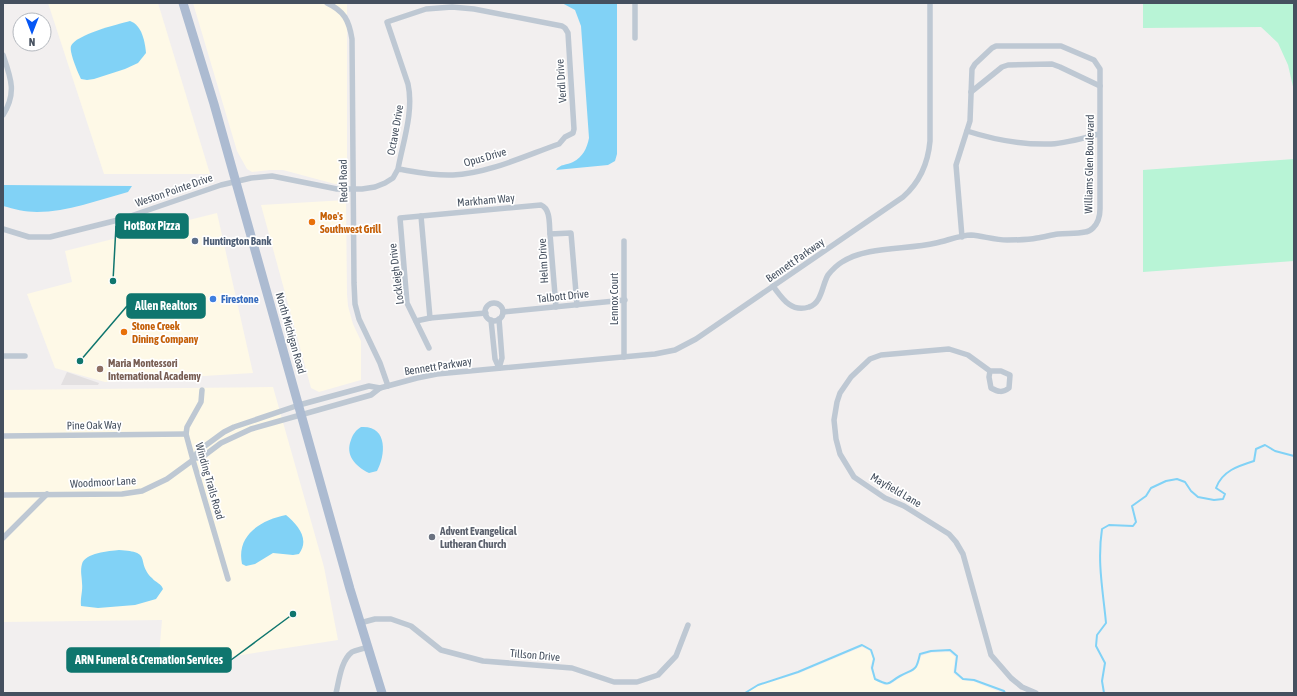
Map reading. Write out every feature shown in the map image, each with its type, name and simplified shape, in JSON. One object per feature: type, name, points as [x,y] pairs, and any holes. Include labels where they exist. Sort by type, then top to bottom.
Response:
[{"type":"main road","name":"North Michigan Road","points":[[183,3],[236,181],[360,623],[382,693]]},
{"type":"street","name":"Redd Road","points":[[327,3],[336,7],[344,16],[350,26],[352,39],[355,304],[359,319],[380,363],[388,386]]},
{"type":"street","points":[[635,3],[635,38]]},
{"type":"street","name":"Bennett Parkway","points":[[301,415],[371,395],[380,388],[437,374],[655,354],[675,350],[706,333],[903,197],[909,192],[919,178],[927,160],[930,141],[930,3]]},
{"type":"street","name":"Octave Drive","points":[[354,189],[375,187],[393,178],[398,169],[409,115],[410,91],[387,22],[426,9],[452,7],[474,9],[562,26],[565,28]]},
{"type":"street","name":"Verdi Drive","points":[[565,28],[568,33],[573,133]]},
{"type":"street","name":"Williams Glen Boulevard","points":[[774,286],[785,302],[793,307],[801,309],[808,308],[817,302],[828,275],[840,263],[861,253],[919,247],[962,237],[970,235],[1005,240],[1086,232],[1093,228],[1100,216],[1100,69],[1094,60],[1061,46],[996,46],[975,64],[972,69],[970,121],[956,165],[962,237]]},
{"type":"street","points":[[3,54],[11,80],[12,90],[9,104],[3,115]]},
{"type":"street","points":[[971,92],[1002,67],[1008,64],[1052,64],[1100,86]]},
{"type":"street","points":[[967,131],[992,139],[1018,144],[1052,144],[1099,134]]},
{"type":"street","name":"Opus Drive","points":[[398,169],[441,175],[454,175],[482,170],[559,144],[565,137],[573,133]]},
{"type":"street","name":"Weston Pointe Drive","points":[[3,229],[29,237],[50,238],[122,219],[221,185],[236,181],[272,176],[301,181],[321,187],[354,189]]},
{"type":"street","name":"Markham Way","points":[[400,218],[542,205],[548,210],[550,234]]},
{"type":"street","points":[[421,216],[430,318]]},
{"type":"street","name":"Lockleigh Drive","points":[[400,218],[407,303],[428,348]]},
{"type":"street","name":"Helm Drive","points":[[556,307],[550,234],[570,232],[577,305]]},
{"type":"street","name":"Lennox Court","points":[[624,241],[624,357]]},
{"type":"street","name":"Talbott Drive","points":[[416,321],[430,318],[486,313],[489,306],[494,304],[499,305],[503,312],[624,300]]},
{"type":"street","points":[[499,368],[502,358],[500,319],[503,312]]},
{"type":"street","points":[[486,313],[487,317],[491,320],[495,321],[500,319]]},
{"type":"street","points":[[491,320],[495,359],[499,368]]},
{"type":"street","name":"Mayfield Lane","points":[[990,371],[989,377],[991,388],[999,392],[1005,392],[1009,388],[1010,375],[1002,371],[990,371],[968,355],[949,349],[881,355],[870,359],[851,377],[840,393],[835,411],[834,430],[840,454],[854,477],[885,498],[904,506],[938,526],[949,534],[956,542],[963,554],[991,655],[1022,688],[1036,693]]},
{"type":"street","points":[[3,356],[25,356]]},
{"type":"street","name":"Bennett Parkway","points":[[299,405],[369,386],[380,388]]},
{"type":"street","name":"Winding Trails Road","points":[[202,390],[201,402],[187,427],[186,434],[228,579]]},
{"type":"street","name":"Woodmoor Lane","points":[[3,495],[122,494],[142,491],[167,479],[194,459],[198,451],[229,429],[299,405]]},
{"type":"street","name":"Woodmoor Lane","points":[[194,459],[201,458],[221,443],[251,429],[301,415]]},
{"type":"street","name":"Pine Oak Way","points":[[3,436],[186,434]]},
{"type":"street","points":[[3,538],[47,494]]},
{"type":"street","name":"Tillson Drive","points":[[360,623],[375,619],[391,619],[411,626],[441,650],[483,661],[572,668],[614,682],[637,682],[658,675],[676,656],[688,625]]},
{"type":"street","points":[[336,693],[344,665],[348,657],[355,651],[367,647]]},
{"type":"shaded area","points":[[48,3],[158,3],[210,174],[104,174]]},
{"type":"shaded area","points":[[193,3],[347,3],[347,180],[340,184],[335,184],[283,170],[252,172],[247,169],[237,151]]},
{"type":"shaded area","points":[[346,200],[348,306],[353,324],[361,341],[361,380],[319,392],[311,388],[261,205]]},
{"type":"shaded area","points":[[217,213],[253,373],[105,382],[55,368],[27,294],[72,282],[65,251]]},
{"type":"shaded area","points":[[67,372],[99,383],[98,385],[61,385]]},
{"type":"shaded area","points":[[273,387],[324,567],[338,640],[158,668],[162,620],[3,622],[3,390]]},
{"type":"shaded area","points":[[862,647],[870,651],[873,658],[870,667],[874,679],[884,685],[891,684],[912,672],[919,664],[921,656],[930,653],[949,652],[955,657],[953,673],[962,680],[975,682],[1002,693],[747,693],[758,686],[800,673]]},
{"type":"green space","points":[[1143,3],[1294,3],[1294,91],[1288,65],[1278,43],[1261,27],[1143,28]]},
{"type":"green space","points":[[1294,159],[1294,261],[1143,272],[1143,170]]},
{"type":"water","points":[[562,3],[617,3],[617,154],[615,161],[608,165],[556,170],[579,158],[586,149],[589,138],[581,26],[575,10]]},
{"type":"water","points":[[130,21],[140,30],[145,44],[146,53],[138,63],[94,79],[81,79],[71,53],[71,46],[74,42],[98,30]]},
{"type":"water","points":[[3,185],[132,186],[128,192],[83,205],[60,210],[37,212],[24,211],[3,206]]},
{"type":"water","points":[[361,427],[370,428],[376,431],[380,436],[383,450],[377,471],[369,473],[359,467],[352,460],[350,455],[349,445],[356,431]]},
{"type":"water","points":[[286,515],[295,523],[303,538],[302,548],[299,554],[293,555],[273,553],[255,564],[246,566],[242,564],[241,554],[243,545],[252,530],[277,517]]},
{"type":"water","points":[[119,550],[130,551],[140,555],[147,572],[161,585],[163,589],[156,599],[135,605],[98,608],[81,606],[81,569],[84,560],[98,553]]},
{"type":"waterway","points":[[1104,693],[1102,681],[1105,663],[1096,646],[1097,635],[1106,623],[1100,565],[1102,529],[1109,525],[1133,526],[1136,522],[1132,506],[1146,496],[1151,488],[1166,481],[1177,479],[1185,482],[1191,491],[1198,497],[1214,500],[1223,499],[1225,494],[1216,488],[1222,477],[1231,470],[1254,461],[1256,449],[1265,445],[1275,451],[1294,456]]},
{"type":"waterway","points":[[745,693],[758,685],[798,672],[862,645],[871,650],[874,659],[872,668],[875,679],[884,683],[889,683],[914,669],[920,654],[931,651],[950,650],[957,656],[955,672],[963,679],[974,680],[1004,691],[1005,693]]},
{"type":"place","name":"Moe's Southwest Grill","points":[[312,222]]},
{"type":"place","name":"Huntington Bank","points":[[195,241]]},
{"type":"place","name":"HotBox Pizza","points":[[113,281]]},
{"type":"place","name":"Firestone","points":[[213,299]]},
{"type":"place","name":"Stone Creek Dining Company","points":[[124,332]]},
{"type":"place","name":"Allen Realtors","points":[[80,361]]},
{"type":"place","name":"Maria Montessori International Academy","points":[[100,369]]},
{"type":"place","name":"Advent Evangelical Lutheran Church","points":[[432,537]]},
{"type":"place","name":"ARN Funeral & Cremation Services","points":[[293,614]]}]
